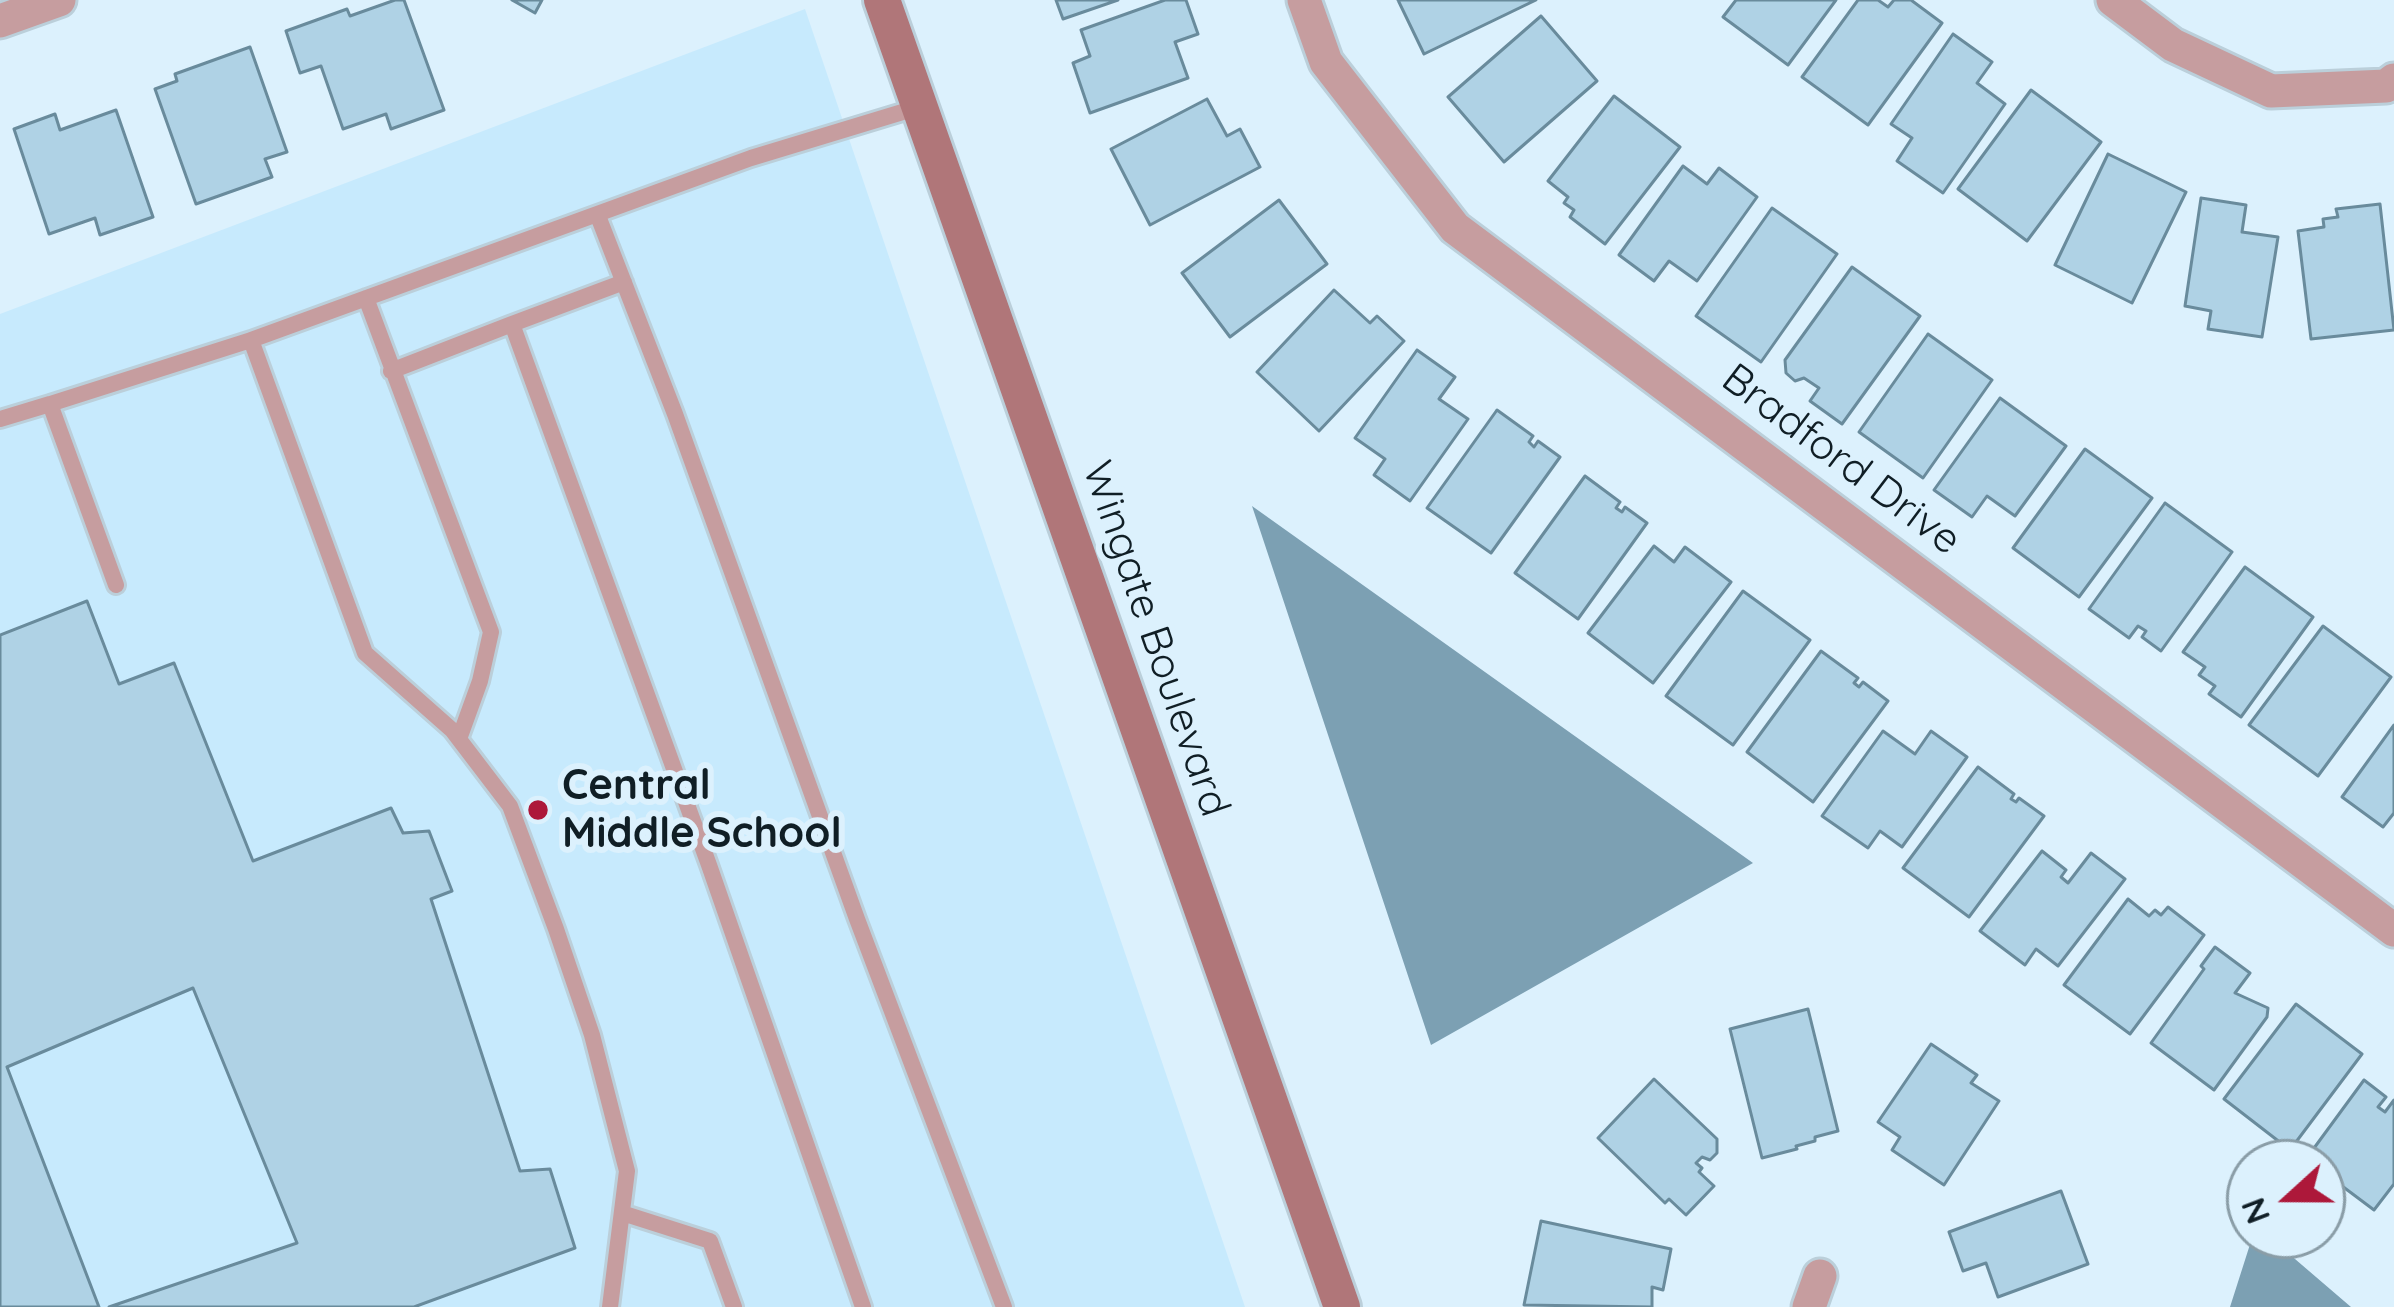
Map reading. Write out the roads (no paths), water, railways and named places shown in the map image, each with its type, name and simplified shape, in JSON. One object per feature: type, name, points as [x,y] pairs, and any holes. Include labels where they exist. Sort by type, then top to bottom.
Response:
[{"type":"street","points":[[0,21],[59,0]]},
{"type":"street","name":"Wingate Boulevard","points":[[882,0],[1342,1307]]},
{"type":"street","name":"Bradford Drive","points":[[1304,0],[1326,62],[1455,227],[2394,930]]},
{"type":"street","points":[[2113,0],[2173,44],[2272,91],[2386,86],[2394,80]]},
{"type":"lane","points":[[0,419],[251,340],[751,158],[920,106]]},
{"type":"lane","points":[[598,216],[1004,1307]]},
{"type":"lane","points":[[391,371],[624,283]]},
{"type":"lane","points":[[366,298],[491,632],[480,682],[459,739]]},
{"type":"lane","points":[[512,324],[709,865],[863,1307]]},
{"type":"lane","points":[[251,340],[365,653],[459,739],[510,806],[592,1035],[627,1171],[610,1307]]},
{"type":"lane","points":[[50,404],[116,585]]},
{"type":"lane","points":[[622,1213],[710,1241],[734,1307]]},
{"type":"place","name":"Central Middle School","points":[[538,810]]}]
